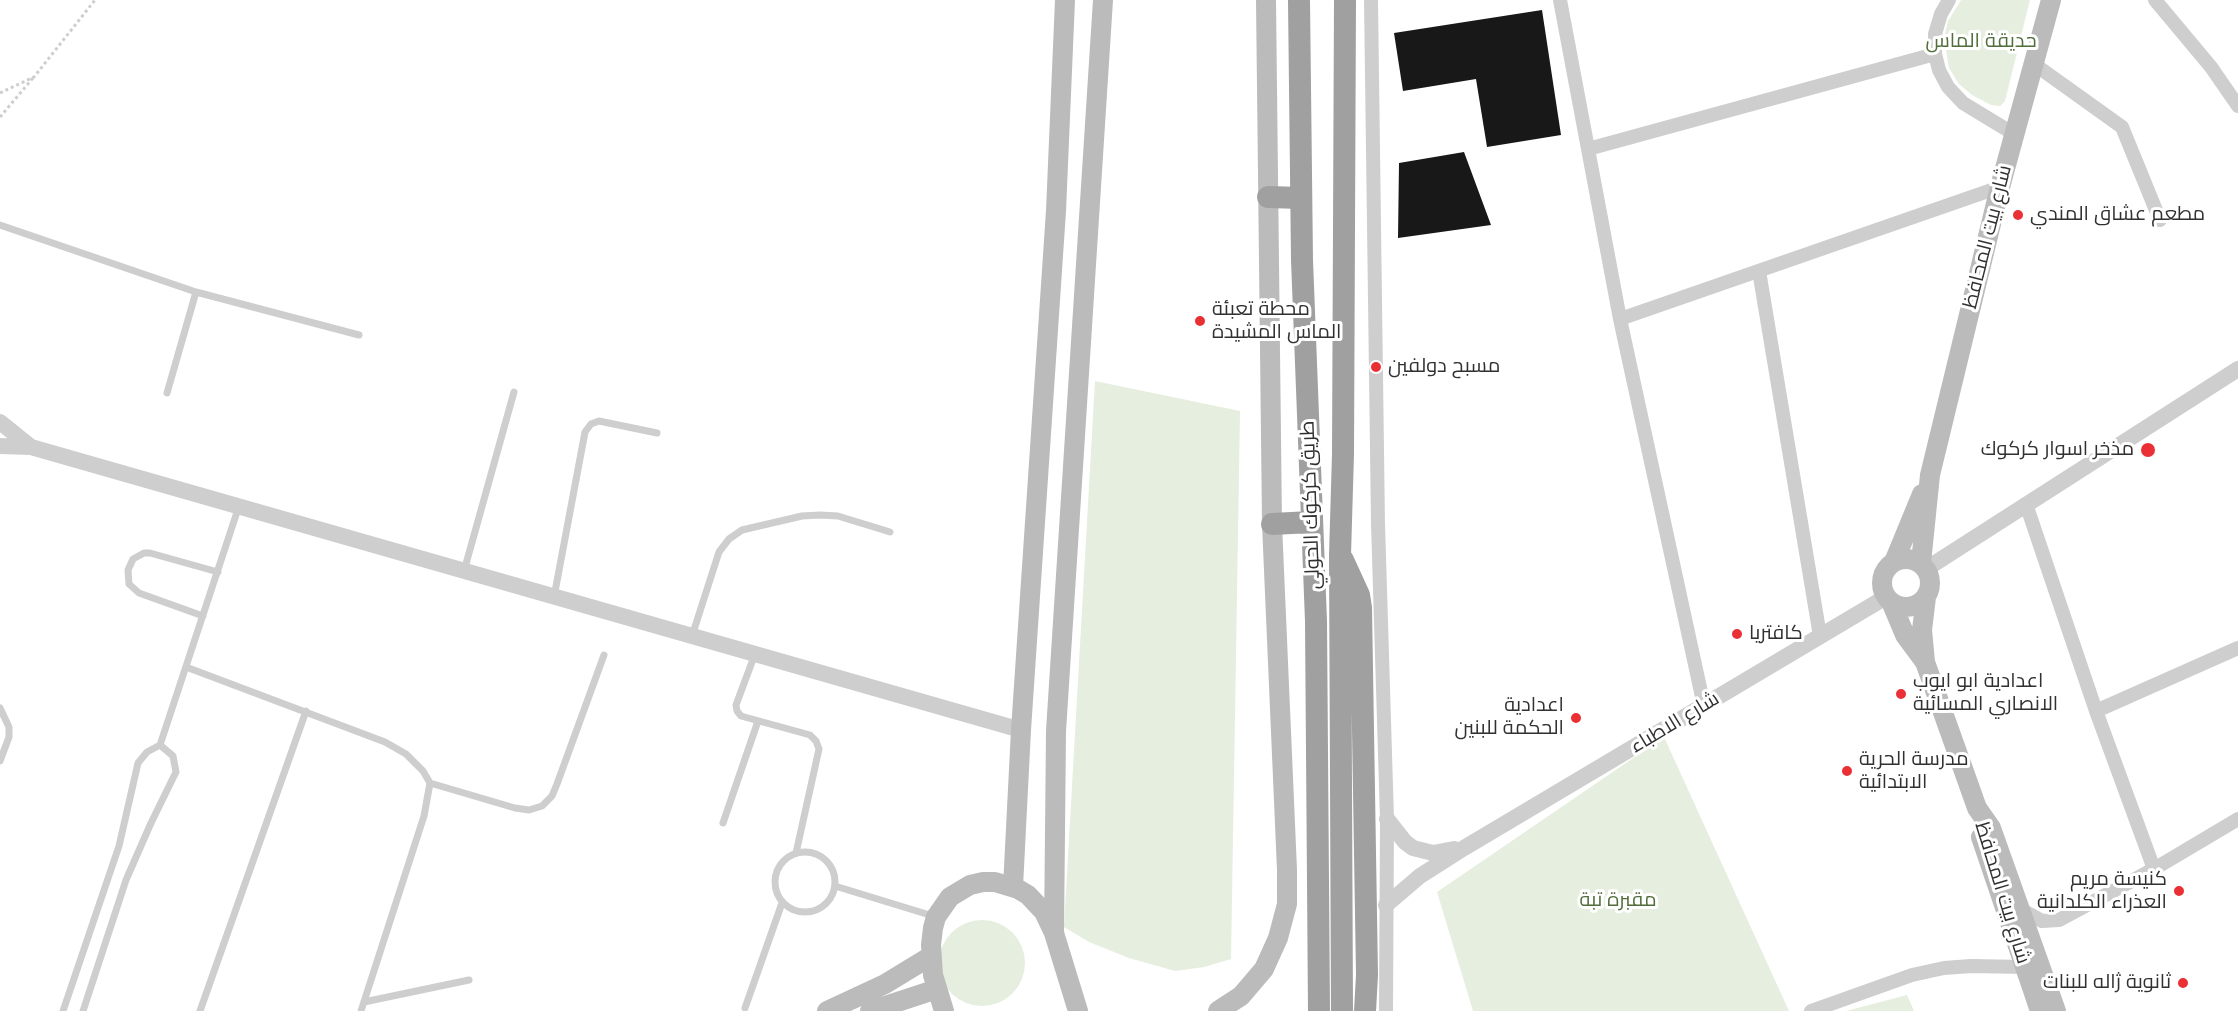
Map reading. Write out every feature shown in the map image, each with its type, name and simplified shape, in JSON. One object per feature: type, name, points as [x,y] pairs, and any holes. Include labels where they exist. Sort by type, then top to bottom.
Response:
[{"type":"highway","name":"طريق كركوك الحولي","points":[[1299,0],[1301,198],[1316,621],[1319,1011]]},
{"type":"highway","name":"طريق كركوك الحولي","points":[[1342,1011],[1340,555],[1343,442],[1345,0]]},
{"type":"highway","points":[[1268,197],[1301,198]]},
{"type":"highway","points":[[1272,524],[1311,522]]},
{"type":"highway","points":[[1340,555],[1359,595],[1361,608],[1367,975],[1365,1011]]},
{"type":"main road","points":[[1014,887],[1056,211],[1065,0]]},
{"type":"main road","points":[[1054,933],[1056,730],[1103,0]]},
{"type":"main road","points":[[1218,1011],[1240,996],[1264,969],[1278,938],[1287,904],[1272,524],[1266,0]]},
{"type":"main road","name":"شارع بيت المحافظ","points":[[1925,662],[1905,635],[1882,588],[1882,578],[1886,569],[1894,562],[1930,475],[2000,188],[2051,0]]},
{"type":"main road","name":"شارع بيت المحافظ","points":[[1930,475],[1923,566],[1930,578],[1922,630],[1925,662],[1977,808],[1991,828],[2056,1011]]},
{"type":"main road","points":[[1894,562],[1912,559],[1923,566]]},
{"type":"main road","points":[[1889,600],[1901,607],[1911,607],[1919,604],[1926,597]]},
{"type":"main road","points":[[1022,730],[1056,730]]},
{"type":"main road","name":"شارع بيت المحافظ","points":[[1977,808],[1978,826],[2040,1011]]},
{"type":"main road","points":[[870,1011],[940,1003],[931,956],[936,917],[950,897],[970,885],[995,882],[1014,887],[1028,895],[1044,912],[1054,933],[1080,1010]]},
{"type":"main road","points":[[827,1011],[885,984],[931,956]]},
{"type":"street","points":[[1371,0],[1378,513],[1387,819],[1386,1011]]},
{"type":"street","points":[[1560,0],[1620,319],[1704,706]]},
{"type":"street","points":[[1949,0],[1941,14],[1935,34],[1935,54],[1939,70],[1948,87],[1963,103],[2014,134]]},
{"type":"street","points":[[2155,0],[2211,67],[2238,106]]},
{"type":"street","points":[[1588,149],[1935,54]]},
{"type":"street","points":[[2034,64],[2122,127],[2160,220]]},
{"type":"street","points":[[1620,319],[2000,188]]},
{"type":"street","points":[[1759,271],[1820,636]]},
{"type":"street","points":[[1923,566],[2026,504],[2238,369]]},
{"type":"street","points":[[0,422],[30,447]]},
{"type":"street","points":[[0,446],[30,447],[1022,730]]},
{"type":"street","points":[[2026,504],[2096,711],[2154,869]]},
{"type":"street","name":"شارع الاطباء","points":[[1386,905],[1420,876],[1464,848],[1820,636],[1889,600]]},
{"type":"street","points":[[2096,711],[2238,648]]},
{"type":"street","name":"شارع الاطباء","points":[[1387,819],[1405,842],[1422,852],[1433,853],[1464,848]]},
{"type":"street","points":[[2020,909],[2042,921],[2059,920],[2154,869],[2238,819]]},
{"type":"street","points":[[1811,1011],[1912,975],[1944,968],[1971,966],[2025,968]]},
{"type":"lane","points":[[0,225],[196,292],[359,335]]},
{"type":"lane","points":[[167,393],[196,292]]},
{"type":"lane","points":[[464,571],[514,392]]},
{"type":"lane","points":[[554,597],[585,432],[591,424],[599,421],[657,433]]},
{"type":"lane","points":[[63,1011],[119,846],[138,763],[147,752],[160,746],[239,506]]},
{"type":"lane","points":[[692,636],[719,552],[729,539],[742,530],[820,514],[838,516],[890,532]]},
{"type":"lane","points":[[203,616],[139,593],[129,584],[128,570],[133,559],[150,553],[218,572]]},
{"type":"lane","points":[[755,654],[736,705],[737,711],[741,716],[810,735],[816,741],[819,749],[796,853]]},
{"type":"lane","points":[[430,783],[515,808],[529,810],[542,806],[552,796],[604,655]]},
{"type":"lane","points":[[186,667],[386,742],[406,754],[423,771],[430,783],[424,816],[361,1011]]},
{"type":"lane","points":[[0,708],[9,727],[9,737],[0,761]]},
{"type":"lane","points":[[200,1011],[306,711]]},
{"type":"lane","points":[[723,823],[758,721]]},
{"type":"lane","points":[[83,1011],[126,880],[146,832],[176,772],[173,756],[160,746]]},
{"type":"lane","points":[[804,852],[821,856],[832,869],[835,886],[828,902],[814,911],[797,912],[782,903],[777,896],[774,879],[781,863],[796,853],[804,852]]},
{"type":"lane","points":[[835,886],[936,917]]},
{"type":"lane","points":[[745,1008],[782,903]]},
{"type":"lane","points":[[364,1002],[469,980]]},
{"type":"path","points":[[0,117],[95,0]]},
{"type":"path","points":[[0,93],[34,77]]},
{"type":"green space","name":"حديقة الماس","points":[[1961,0],[2030,0],[2005,101],[2000,106],[1991,105],[1972,95],[1959,84],[1949,68],[1944,38],[1948,21]]},
{"type":"green space","points":[[1095,381],[1240,411],[1231,959],[1204,967],[1175,971],[1129,958],[1089,942],[1064,927]]},
{"type":"green space","name":"مقبرة تبة","points":[[1664,737],[1789,1011],[1473,1011],[1437,892]]},
{"type":"green space","points":[[982,920],[999,923],[1018,939],[1022,946],[1025,963],[1022,980],[1006,999],[999,1003],[982,1006],[965,1003],[946,987],[942,980],[939,963],[942,946],[958,927],[965,923]]},
{"type":"green space","points":[[1907,995],[1914,1011],[1846,1011]]},
{"type":"building","points":[[1542,10],[1561,135],[1487,147],[1476,79],[1403,91],[1394,33]]},
{"type":"building","points":[[1464,152],[1491,225],[1398,238],[1399,163]]},
{"type":"place","name":"مطعم عشاق المندي","points":[[2018,215]]},
{"type":"place","name":"محطة تعبئة الماس المشيدة","points":[[1200,321]]},
{"type":"place","name":"مسبح دولفين","points":[[1376,367]]},
{"type":"place","name":"مذخر اسوار كركوك","points":[[2148,450]]},
{"type":"place","name":"کافتریا","points":[[1737,634]]},
{"type":"place","name":"اعدادية ابو ايوب الانصاري المسائية","points":[[1901,694]]},
{"type":"place","name":"اعدادية الحكمة للبنين","points":[[1576,718]]},
{"type":"place","name":"مدرسة الحرية الابتدائية","points":[[1847,771]]},
{"type":"place","name":"كنيسة مريم العذراء الكلدانية","points":[[2179,891]]},
{"type":"place","name":"ثانوية ژاله للبنات","points":[[2183,983]]}]
